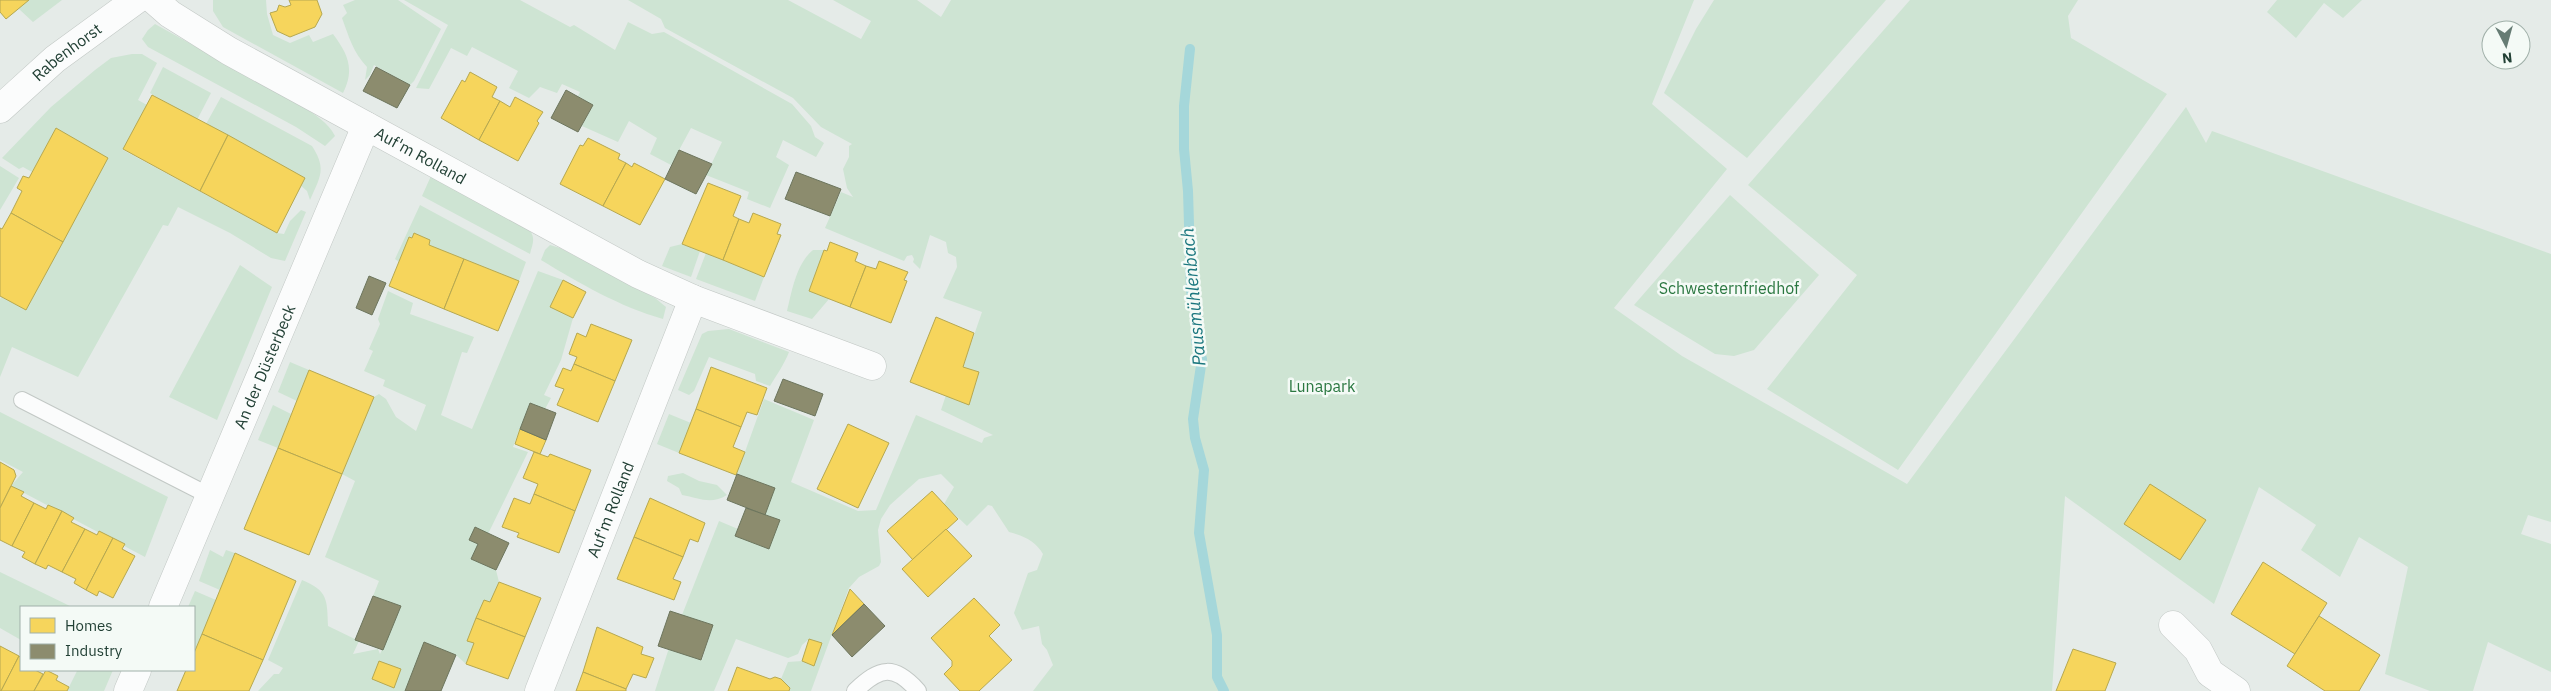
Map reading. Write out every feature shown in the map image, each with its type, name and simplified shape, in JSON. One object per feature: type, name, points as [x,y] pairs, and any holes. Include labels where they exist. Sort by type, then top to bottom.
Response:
[{"type":"street","name":"Rabenhorst","points":[[0,109],[55,59],[136,0]]},
{"type":"street","name":"Auf'm Rolland","points":[[154,0],[207,39],[606,258],[693,299],[872,366]]},
{"type":"street","name":"An der Düsterbeck","points":[[163,606],[366,126]]},
{"type":"street","name":"Auf'm Rolland","points":[[539,691],[693,299]]},
{"type":"street","points":[[2173,626],[2198,650],[2210,673],[2236,691]]},
{"type":"street","points":[[128,691],[137,671]]},
{"type":"lane","points":[[22,400],[210,496]]},
{"type":"lane","points":[[854,691],[874,675],[884,671],[902,676],[918,691]]},
{"type":"green space","points":[[0,0],[62,0],[33,22],[19,9],[6,19],[0,12]]},
{"type":"green space","points":[[213,0],[266,0],[267,14],[273,35],[290,43],[309,35],[313,42],[333,34],[343,48],[348,62],[349,76],[343,93],[223,27],[213,11]]},
{"type":"green space","points":[[355,0],[398,0],[441,29],[414,81],[410,85],[374,65],[370,75],[365,80],[367,67],[355,50],[342,18],[347,13],[343,5]]},
{"type":"green space","points":[[404,0],[520,0],[570,27],[574,25],[615,50],[628,22],[652,34],[664,32],[792,104],[811,126],[815,137],[824,143],[816,157],[783,140],[776,157],[789,165],[770,208],[747,199],[749,192],[706,175],[722,142],[691,128],[671,165],[650,154],[657,138],[629,121],[618,142],[582,126],[593,105],[578,96],[580,92],[562,84],[557,93],[540,87],[529,98],[509,88],[518,71],[472,47],[467,56],[451,48],[429,89],[416,88],[448,25]]},
{"type":"green space","name":"Lunapark","points":[[628,0],[788,0],[861,39],[871,21],[833,0],[917,0],[941,17],[951,0],[1694,0],[1652,104],[1727,169],[1614,308],[1682,356],[1907,484],[2186,107],[2206,143],[2212,131],[2551,254],[2551,522],[2528,515],[2521,534],[2551,544],[2551,672],[2488,642],[2473,691],[2430,691],[2385,674],[2408,567],[2359,537],[2340,577],[2301,550],[2316,525],[2259,487],[2214,604],[2065,496],[2052,691],[1033,691],[1053,665],[1047,650],[1042,644],[1039,626],[1022,630],[1014,613],[1028,573],[1037,570],[1043,554],[1029,540],[1009,532],[992,506],[988,505],[967,526],[944,504],[954,487],[941,474],[919,479],[890,505],[881,519],[878,530],[881,562],[879,566],[859,577],[849,588],[811,691],[789,691],[790,688],[781,679],[788,662],[802,661],[814,666],[822,643],[809,639],[802,645],[798,654],[788,658],[736,639],[714,691],[655,691],[669,648],[702,660],[713,625],[682,615],[719,521],[738,529],[735,535],[765,515],[774,488],[737,474],[764,399],[814,420],[791,482],[858,511],[876,510],[916,415],[982,443],[984,438],[993,435],[941,410],[946,395],[969,404],[979,372],[963,367],[982,312],[943,298],[957,267],[956,257],[948,253],[946,242],[930,235],[920,269],[913,262],[912,255],[907,256],[904,261],[825,228],[841,192],[853,197],[847,188],[843,169],[849,157],[849,146],[852,144],[821,127],[793,98],[665,28],[661,19]]},
{"type":"green space","points":[[1714,0],[1886,0],[1747,158],[1664,93],[1696,29]]},
{"type":"green space","points":[[1910,0],[2078,0],[2068,16],[2071,38],[2167,94],[1898,470],[1767,389],[1857,275],[1748,185]]},
{"type":"green space","points":[[2277,0],[2362,0],[2343,18],[2324,3],[2296,38],[2267,12]]},
{"type":"green space","points":[[155,24],[302,106],[325,123],[335,136],[325,146],[296,127],[148,47],[142,39]]},
{"type":"green space","points":[[142,54],[157,63],[138,100],[147,105],[123,150],[277,233],[284,234],[290,221],[301,210],[306,212],[285,261],[271,258],[230,233],[178,207],[168,226],[163,225],[78,377],[12,347],[0,377],[0,299],[1,297],[26,310],[107,159],[56,128],[32,172],[23,167],[19,169],[2,158],[51,107],[95,70],[111,58]]},
{"type":"green space","points":[[163,67],[211,93],[197,120],[150,93]]},
{"type":"green space","points":[[221,97],[312,146],[321,167],[319,179],[310,200],[307,191],[300,185],[305,178],[206,124]]},
{"type":"green space","points":[[0,166],[19,178],[0,210]]},
{"type":"green space","points":[[431,176],[530,231],[533,239],[530,254],[422,196]]},
{"type":"green space","name":"Schwesternfriedhof","points":[[1730,195],[1819,275],[1754,350],[1734,356],[1715,354],[1634,305]]},
{"type":"green space","points":[[420,205],[526,262],[519,281],[429,245],[430,240],[414,233],[399,262],[395,259]]},
{"type":"green space","points":[[682,244],[700,251],[691,277],[662,266],[670,247]]},
{"type":"green space","points":[[550,245],[560,248],[655,298],[666,307],[663,319],[616,301],[585,286],[541,260],[545,250]]},
{"type":"green space","points":[[813,250],[824,250],[809,291],[829,299],[812,319],[787,311],[799,270],[802,263]]},
{"type":"green space","points":[[706,253],[764,277],[755,301],[696,279]]},
{"type":"green space","points":[[240,265],[272,287],[217,420],[169,397]]},
{"type":"green space","points":[[538,271],[563,280],[550,307],[573,318],[561,360],[544,395],[551,398],[545,409],[530,403],[513,447],[528,452],[488,534],[475,527],[469,540],[478,544],[471,559],[496,570],[499,582],[466,664],[456,655],[425,642],[405,691],[258,691],[274,674],[279,674],[283,668],[268,660],[302,580],[317,588],[324,597],[328,626],[359,641],[353,654],[378,649],[380,654],[401,606],[373,596],[379,581],[325,557],[355,481],[342,474],[374,397],[379,394],[386,399],[396,417],[416,431],[426,405],[383,386],[385,380],[364,371],[373,351],[369,349],[380,324],[378,319],[388,291],[413,303],[410,314],[474,337],[467,353],[462,352],[441,415],[472,429]]},
{"type":"green space","points":[[729,329],[789,352],[770,386],[756,381],[755,374],[709,357],[694,391],[689,395],[678,390],[702,334],[708,331]]},
{"type":"green space","points":[[290,362],[309,370],[297,401],[278,392]]},
{"type":"green space","points":[[273,405],[291,414],[278,448],[258,440]]},
{"type":"green space","points":[[0,412],[168,497],[145,557],[11,486],[23,472],[0,460]]},
{"type":"green space","points":[[669,414],[691,423],[679,453],[657,444]]},
{"type":"green space","points":[[683,473],[699,481],[717,485],[727,495],[716,500],[710,500],[682,495],[679,488],[667,481],[668,476]]},
{"type":"green space","points":[[210,550],[223,557],[226,550],[235,553],[220,590],[199,581]]},
{"type":"green space","points":[[0,572],[70,606],[20,606],[20,639],[0,628]]},
{"type":"green space","points":[[195,591],[216,600],[195,651],[195,606],[188,606]]},
{"type":"green space","points":[[77,671],[113,671],[104,691],[67,691]]},
{"type":"building: Homes","points":[[0,0],[29,0],[6,19],[0,12]]},
{"type":"building: Homes","points":[[289,0],[317,0],[322,14],[315,27],[290,37],[277,31],[270,13],[277,11],[279,5],[285,7],[291,5]]},
{"type":"building: Homes","points":[[470,72],[497,87],[492,97],[500,101],[479,140],[441,118],[462,80],[465,82]]},
{"type":"building: Homes","points":[[152,95],[228,135],[200,191],[123,149]]},
{"type":"building: Homes","points":[[515,97],[543,112],[518,161],[479,140],[500,101],[510,107]]},
{"type":"building: Homes","points":[[56,128],[108,158],[63,242],[11,213],[22,191],[17,188],[23,176],[29,178]]},
{"type":"building: Homes","points":[[228,135],[305,178],[277,233],[200,191]]},
{"type":"building: Homes","points":[[588,138],[620,154],[618,159],[626,163],[603,206],[560,184],[580,145],[583,146]]},
{"type":"building: Homes","points":[[626,163],[632,167],[634,163],[665,179],[640,225],[603,206]]},
{"type":"building: Homes","points":[[708,183],[741,196],[733,216],[739,219],[723,260],[682,244]]},
{"type":"building: Homes","points":[[11,213],[63,242],[26,310],[0,296],[0,228],[2,229]]},
{"type":"building: Homes","points":[[753,213],[781,224],[777,234],[781,235],[764,277],[723,260],[739,219],[749,223]]},
{"type":"building: Homes","points":[[414,233],[430,240],[429,245],[464,259],[444,309],[389,286],[409,237],[412,238]]},
{"type":"building: Homes","points":[[830,242],[858,253],[855,261],[866,266],[850,307],[809,291],[824,250],[827,251]]},
{"type":"building: Homes","points":[[464,259],[519,281],[498,331],[444,309]]},
{"type":"building: Homes","points":[[879,261],[908,272],[904,280],[907,281],[891,323],[850,307],[866,266],[876,269]]},
{"type":"building: Homes","points":[[563,280],[586,292],[573,318],[550,307]]},
{"type":"building: Homes","points":[[936,317],[974,333],[963,367],[979,372],[969,405],[910,382]]},
{"type":"building: Homes","points":[[591,324],[632,340],[615,381],[574,364],[577,357],[569,354],[577,333],[586,337]]},
{"type":"building: Homes","points":[[574,364],[615,381],[598,422],[557,405],[564,389],[555,386],[563,368],[571,371]]},
{"type":"building: Homes","points":[[711,367],[767,388],[757,415],[747,412],[741,427],[696,409]]},
{"type":"building: Homes","points":[[309,370],[374,397],[342,474],[278,448]]},
{"type":"building: Homes","points":[[696,409],[741,427],[733,447],[745,452],[736,475],[679,453]]},
{"type":"building: Homes","points":[[848,424],[889,443],[858,508],[817,489]]},
{"type":"building: Homes","points":[[520,429],[546,440],[540,454],[515,444]]},
{"type":"building: Homes","points":[[278,448],[342,474],[309,555],[244,529]]},
{"type":"building: Homes","points":[[534,452],[548,457],[550,454],[591,470],[575,511],[534,494],[538,484],[523,478]]},
{"type":"building: Homes","points":[[0,462],[14,470],[16,476],[0,508]]},
{"type":"building: Homes","points":[[2150,484],[2206,520],[2180,560],[2124,524]]},
{"type":"building: Homes","points":[[11,486],[24,492],[21,496],[34,503],[12,546],[0,540],[0,508]]},
{"type":"building: Homes","points":[[932,491],[958,519],[913,560],[887,531]]},
{"type":"building: Homes","points":[[534,494],[575,511],[559,553],[517,537],[519,533],[502,527],[514,498],[530,504]]},
{"type":"building: Homes","points":[[650,498],[705,523],[698,542],[690,539],[683,557],[634,537]]},
{"type":"building: Homes","points":[[34,503],[46,509],[48,505],[62,511],[35,564],[22,557],[25,552],[12,546]]},
{"type":"building: Homes","points":[[62,511],[74,518],[71,522],[85,529],[62,572],[48,565],[46,569],[35,564]]},
{"type":"building: Homes","points":[[85,529],[97,535],[99,531],[113,538],[86,590],[74,583],[76,579],[62,572]]},
{"type":"building: Homes","points":[[946,529],[972,556],[928,597],[902,569]]},
{"type":"building: Homes","points":[[634,537],[683,557],[673,579],[681,582],[674,600],[617,579]]},
{"type":"building: Homes","points":[[113,538],[125,544],[122,549],[135,556],[113,598],[99,591],[97,596],[86,590]]},
{"type":"building: Homes","points":[[235,553],[296,581],[263,660],[202,634]]},
{"type":"building: Homes","points":[[2263,562],[2327,603],[2295,654],[2231,614]]},
{"type":"building: Homes","points":[[499,582],[541,598],[525,637],[476,618],[484,600],[490,602]]},
{"type":"building: Homes","points":[[850,589],[864,604],[832,635]]},
{"type":"building: Homes","points":[[974,598],[1000,625],[989,636],[1012,660],[979,691],[960,691],[944,674],[952,666],[952,661],[931,638]]},
{"type":"building: Homes","points":[[2319,616],[2380,655],[2359,691],[2325,691],[2287,666]]},
{"type":"building: Homes","points":[[476,618],[525,637],[508,679],[466,664],[474,643],[467,641]]},
{"type":"building: Homes","points":[[597,627],[643,647],[641,654],[654,658],[646,678],[633,674],[626,689],[583,672]]},
{"type":"building: Homes","points":[[202,634],[263,660],[249,691],[177,691],[186,671],[195,671],[195,651]]},
{"type":"building: Homes","points":[[809,639],[822,643],[814,666],[802,661]]},
{"type":"building: Homes","points":[[0,646],[19,656],[1,691],[0,691]]},
{"type":"building: Homes","points":[[2073,649],[2116,663],[2105,691],[2056,691]]},
{"type":"building: Homes","points":[[19,656],[20,671],[37,671],[43,674],[34,691],[1,691]]},
{"type":"building: Homes","points":[[379,661],[401,669],[394,688],[372,679]]},
{"type":"building: Homes","points":[[737,667],[770,679],[775,677],[781,679],[790,688],[789,691],[728,691]]},
{"type":"building: Homes","points":[[45,671],[58,676],[56,680],[69,687],[67,691],[34,691]]},
{"type":"building: Homes","points":[[583,672],[626,689],[626,691],[576,691]]},
{"type":"building: Industry","points":[[376,67],[410,85],[397,108],[363,91]]},
{"type":"building: Industry","points":[[566,90],[593,105],[578,132],[551,118]]},
{"type":"building: Industry","points":[[679,150],[712,164],[696,194],[665,179]]},
{"type":"building: Industry","points":[[796,172],[841,189],[830,216],[785,199]]},
{"type":"building: Industry","points":[[369,276],[386,283],[372,315],[356,308]]},
{"type":"building: Industry","points":[[783,379],[823,394],[815,416],[774,401]]},
{"type":"building: Industry","points":[[530,403],[556,413],[546,440],[520,429]]},
{"type":"building: Industry","points":[[737,474],[775,488],[765,515],[727,500]]},
{"type":"building: Industry","points":[[746,508],[780,520],[769,549],[735,536]]},
{"type":"building: Industry","points":[[475,527],[509,543],[496,570],[471,559],[478,544],[469,540]]},
{"type":"building: Industry","points":[[373,596],[401,606],[383,650],[355,640]]},
{"type":"building: Industry","points":[[864,604],[885,626],[852,657],[832,635]]},
{"type":"building: Industry","points":[[670,611],[713,625],[701,660],[658,646]]},
{"type":"building: Industry","points":[[424,642],[456,655],[441,691],[405,691]]},
{"type":"waterway","name":"Pausmühlenbach","points":[[1190,49],[1184,106],[1184,149],[1188,191],[1191,291],[1198,319],[1196,342],[1202,359],[1193,419],[1195,438],[1204,470],[1199,533],[1217,635],[1217,677],[1224,691]]}]
